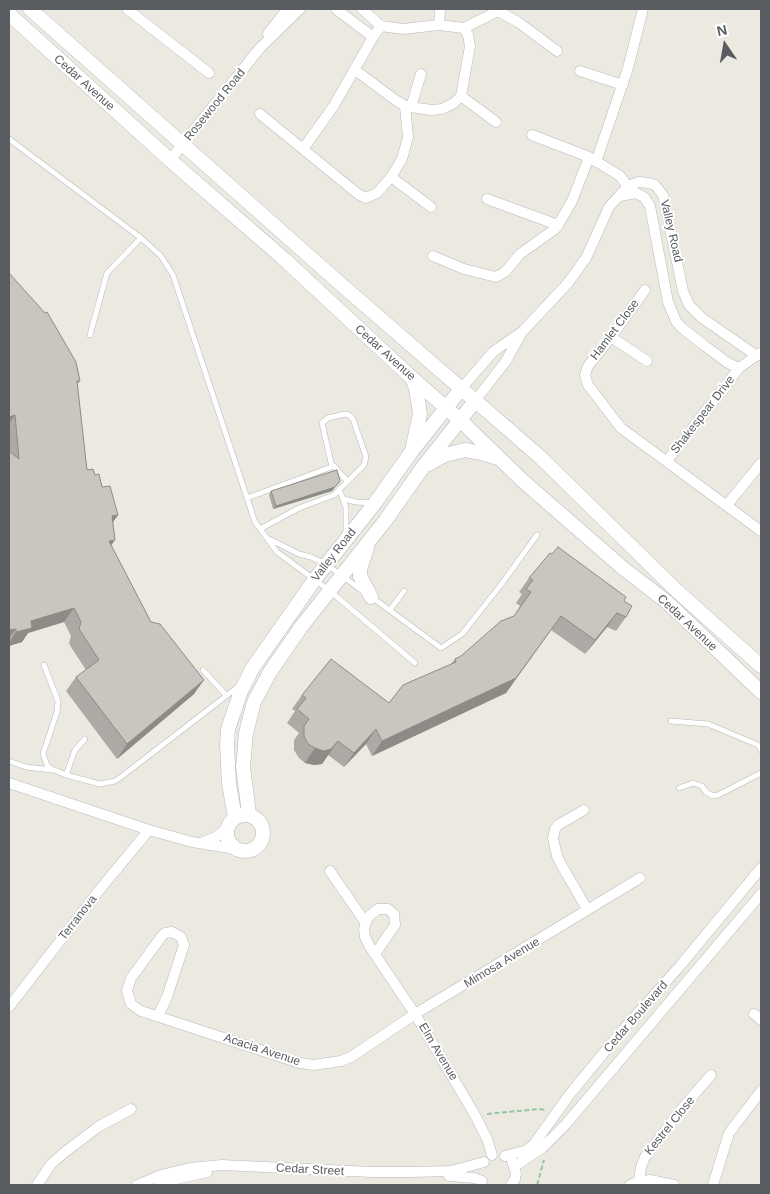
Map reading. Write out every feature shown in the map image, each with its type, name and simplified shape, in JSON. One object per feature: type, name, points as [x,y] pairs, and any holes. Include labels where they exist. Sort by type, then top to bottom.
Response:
[{"type":"main road","name":"Cedar Avenue","points":[[30,9],[539,456],[677,591],[761,666]]},
{"type":"main road","name":"Cedar Avenue","points":[[9,14],[170,160],[284,259],[502,459],[523,481],[617,564],[667,602],[761,692]]},
{"type":"main road","points":[[412,378],[416,388],[420,414],[412,451]]},
{"type":"main road","name":"Valley Road","points":[[242,815],[229,784],[227,745],[231,721],[246,681],[264,649],[326,564],[375,503],[412,451],[461,389]]},
{"type":"main road","name":"Valley Road","points":[[242,815],[245,791],[244,750],[254,702],[262,686],[283,651],[370,540],[423,467],[476,401]]},
{"type":"main road","points":[[423,467],[445,455],[465,450],[502,459]]},
{"type":"main road","points":[[370,540],[360,570],[362,580],[371,597]]},
{"type":"main road","points":[[246,681],[262,686]]},
{"type":"main road","points":[[242,815],[260,821],[263,828],[261,841],[248,851],[236,849],[228,841],[226,829],[229,823],[242,815]]},
{"type":"street","points":[[127,9],[209,73]]},
{"type":"street","name":"Rosewood Road","points":[[260,48],[287,9]]},
{"type":"street","name":"Rosewood Road","points":[[170,160],[260,48],[300,9]]},
{"type":"street","points":[[336,9],[373,37]]},
{"type":"street","points":[[362,9],[381,26],[403,29],[439,25],[464,28],[498,10],[518,22],[557,51]]},
{"type":"street","points":[[439,25],[440,9]]},
{"type":"street","points":[[433,256],[464,269],[496,277],[505,272],[520,254],[555,229],[572,201],[592,159],[623,85],[643,9]]},
{"type":"street","points":[[303,149],[333,107],[381,26]]},
{"type":"street","points":[[355,70],[408,106],[430,110],[442,109],[454,103],[460,96],[470,46],[468,35],[464,28]]},
{"type":"street","points":[[580,71],[623,85]]},
{"type":"street","points":[[260,114],[358,194],[366,198],[377,193],[391,177],[402,159],[408,137],[408,106],[421,74]]},
{"type":"street","points":[[460,96],[496,122]]},
{"type":"street","points":[[532,135],[592,159],[620,176],[630,189]]},
{"type":"street","points":[[391,177],[431,207]]},
{"type":"street","name":"Valley Road","points":[[461,389],[493,352],[523,331],[568,283],[581,267],[609,207],[619,196],[639,182],[655,185],[663,195],[681,279],[664,282],[652,211],[644,197],[630,189]]},
{"type":"street","points":[[487,199],[558,225]]},
{"type":"street","points":[[681,279],[686,300],[693,310],[759,353]]},
{"type":"street","points":[[664,282],[672,312],[681,327],[728,363],[739,368]]},
{"type":"street","name":"Hamlet Close","points":[[586,370],[612,338],[645,290]]},
{"type":"street","name":"Valley Road","points":[[476,401],[509,357],[523,331]]},
{"type":"street","points":[[612,338],[646,361]]},
{"type":"street","name":"Shakespear Drive","points":[[667,461],[739,368],[759,353]]},
{"type":"street","name":"Shakespear Drive","points":[[586,370],[588,385],[616,424],[761,531]]},
{"type":"street","points":[[727,505],[761,463]]},
{"type":"street","points":[[9,783],[149,830],[200,843],[236,849]]},
{"type":"street","points":[[584,810],[558,825],[554,829],[552,838],[562,866],[588,910]]},
{"type":"street","points":[[200,843],[216,837],[226,829]]},
{"type":"street","name":"Terranova","points":[[9,1007],[101,888],[149,830]]},
{"type":"street","name":"Cedar Boulevard","points":[[505,1156],[527,1150],[534,1144],[566,1098],[680,966],[761,868]]},
{"type":"street","name":"Elm Avenue","points":[[330,871],[365,922],[365,938],[415,1014],[475,1115],[487,1139],[492,1155]]},
{"type":"street","name":"Mimosa Avenue","points":[[415,1014],[640,878]]},
{"type":"street","name":"Cedar Boulevard","points":[[515,1166],[527,1160],[550,1140],[761,894]]},
{"type":"street","points":[[365,922],[372,914],[383,908],[393,913],[396,920],[394,928],[375,954]]},
{"type":"street","name":"Acacia Avenue","points":[[158,1016],[167,997],[184,945],[181,937],[172,932],[165,933],[162,936],[131,978],[127,991],[131,1004],[141,1011],[300,1064],[314,1065],[336,1062],[351,1057],[415,1014]]},
{"type":"street","points":[[610,1046],[622,1057]]},
{"type":"street","name":"Kestrel Close","points":[[635,1183],[645,1157],[680,1111],[711,1075]]},
{"type":"street","points":[[713,1185],[728,1133],[761,1091]]},
{"type":"street","points":[[37,1185],[51,1164],[64,1152],[98,1127],[131,1109]]},
{"type":"street","points":[[492,1155],[505,1156],[512,1161],[515,1166],[515,1179],[511,1185]]},
{"type":"street","name":"Cedar Street","points":[[159,1185],[201,1173],[216,1171],[433,1172],[465,1168],[484,1162],[492,1155]]},
{"type":"street","name":"Cedar Street","points":[[484,1162],[480,1175],[484,1183]]},
{"type":"street","name":"Cedar Street","points":[[137,1185],[161,1175],[190,1168],[222,1166],[359,1177],[458,1176],[475,1178],[484,1183]]},
{"type":"street","points":[[635,1183],[650,1180],[674,1185]]},
{"type":"lane","points":[[9,139],[141,238],[162,256],[173,275],[253,517],[260,529],[277,552],[286,560],[315,579],[415,663]]},
{"type":"lane","points":[[90,335],[107,273],[141,238]]},
{"type":"lane","points":[[260,529],[299,508],[340,492],[347,481],[364,465],[366,460],[350,415],[346,414],[328,418],[322,423],[332,467]]},
{"type":"lane","points":[[247,498],[332,467],[336,467],[347,481]]},
{"type":"lane","points":[[340,492],[346,508],[346,539]]},
{"type":"lane","points":[[344,499],[375,503]]},
{"type":"lane","points":[[269,539],[299,554],[326,564],[441,648],[462,634],[537,535]]},
{"type":"lane","points":[[390,610],[404,591]]},
{"type":"lane","points":[[44,664],[58,700],[57,712],[44,754],[46,765],[66,775],[100,784],[115,781],[246,681]]},
{"type":"lane","points":[[203,670],[226,695]]},
{"type":"lane","points":[[671,721],[708,724],[758,744],[761,750]]},
{"type":"lane","points":[[66,775],[75,750],[84,739]]},
{"type":"lane","points":[[9,761],[26,767],[54,770]]},
{"type":"lane","points":[[679,788],[693,783],[702,786],[706,792],[713,796],[718,796],[761,773]]},
{"type":"path","points":[[475,1115],[539,1109],[554,1116]]},
{"type":"building","points":[[9,273],[45,313],[47,312],[76,362],[80,381],[77,381],[87,470],[93,469],[95,475],[99,474],[102,487],[110,486],[118,515],[112,516],[115,540],[109,541],[151,622],[160,624],[204,680],[127,744],[76,677],[99,660],[79,629],[81,622],[74,608],[31,621],[32,628],[16,632],[16,629],[9,630],[9,451],[19,459],[15,415],[9,417]]},
{"type":"building","points":[[337,470],[340,481],[335,487],[276,506],[271,491]]},
{"type":"building","points":[[558,547],[626,597],[624,601],[632,606],[626,617],[617,613],[595,640],[561,616],[516,678],[382,741],[376,729],[354,753],[338,741],[331,749],[324,751],[308,744],[304,736],[304,726],[309,719],[297,709],[306,698],[302,695],[331,659],[389,703],[403,685],[456,662],[455,659],[461,656],[501,621],[514,616],[531,592],[526,589],[533,580],[529,578],[550,553],[552,554]]}]
